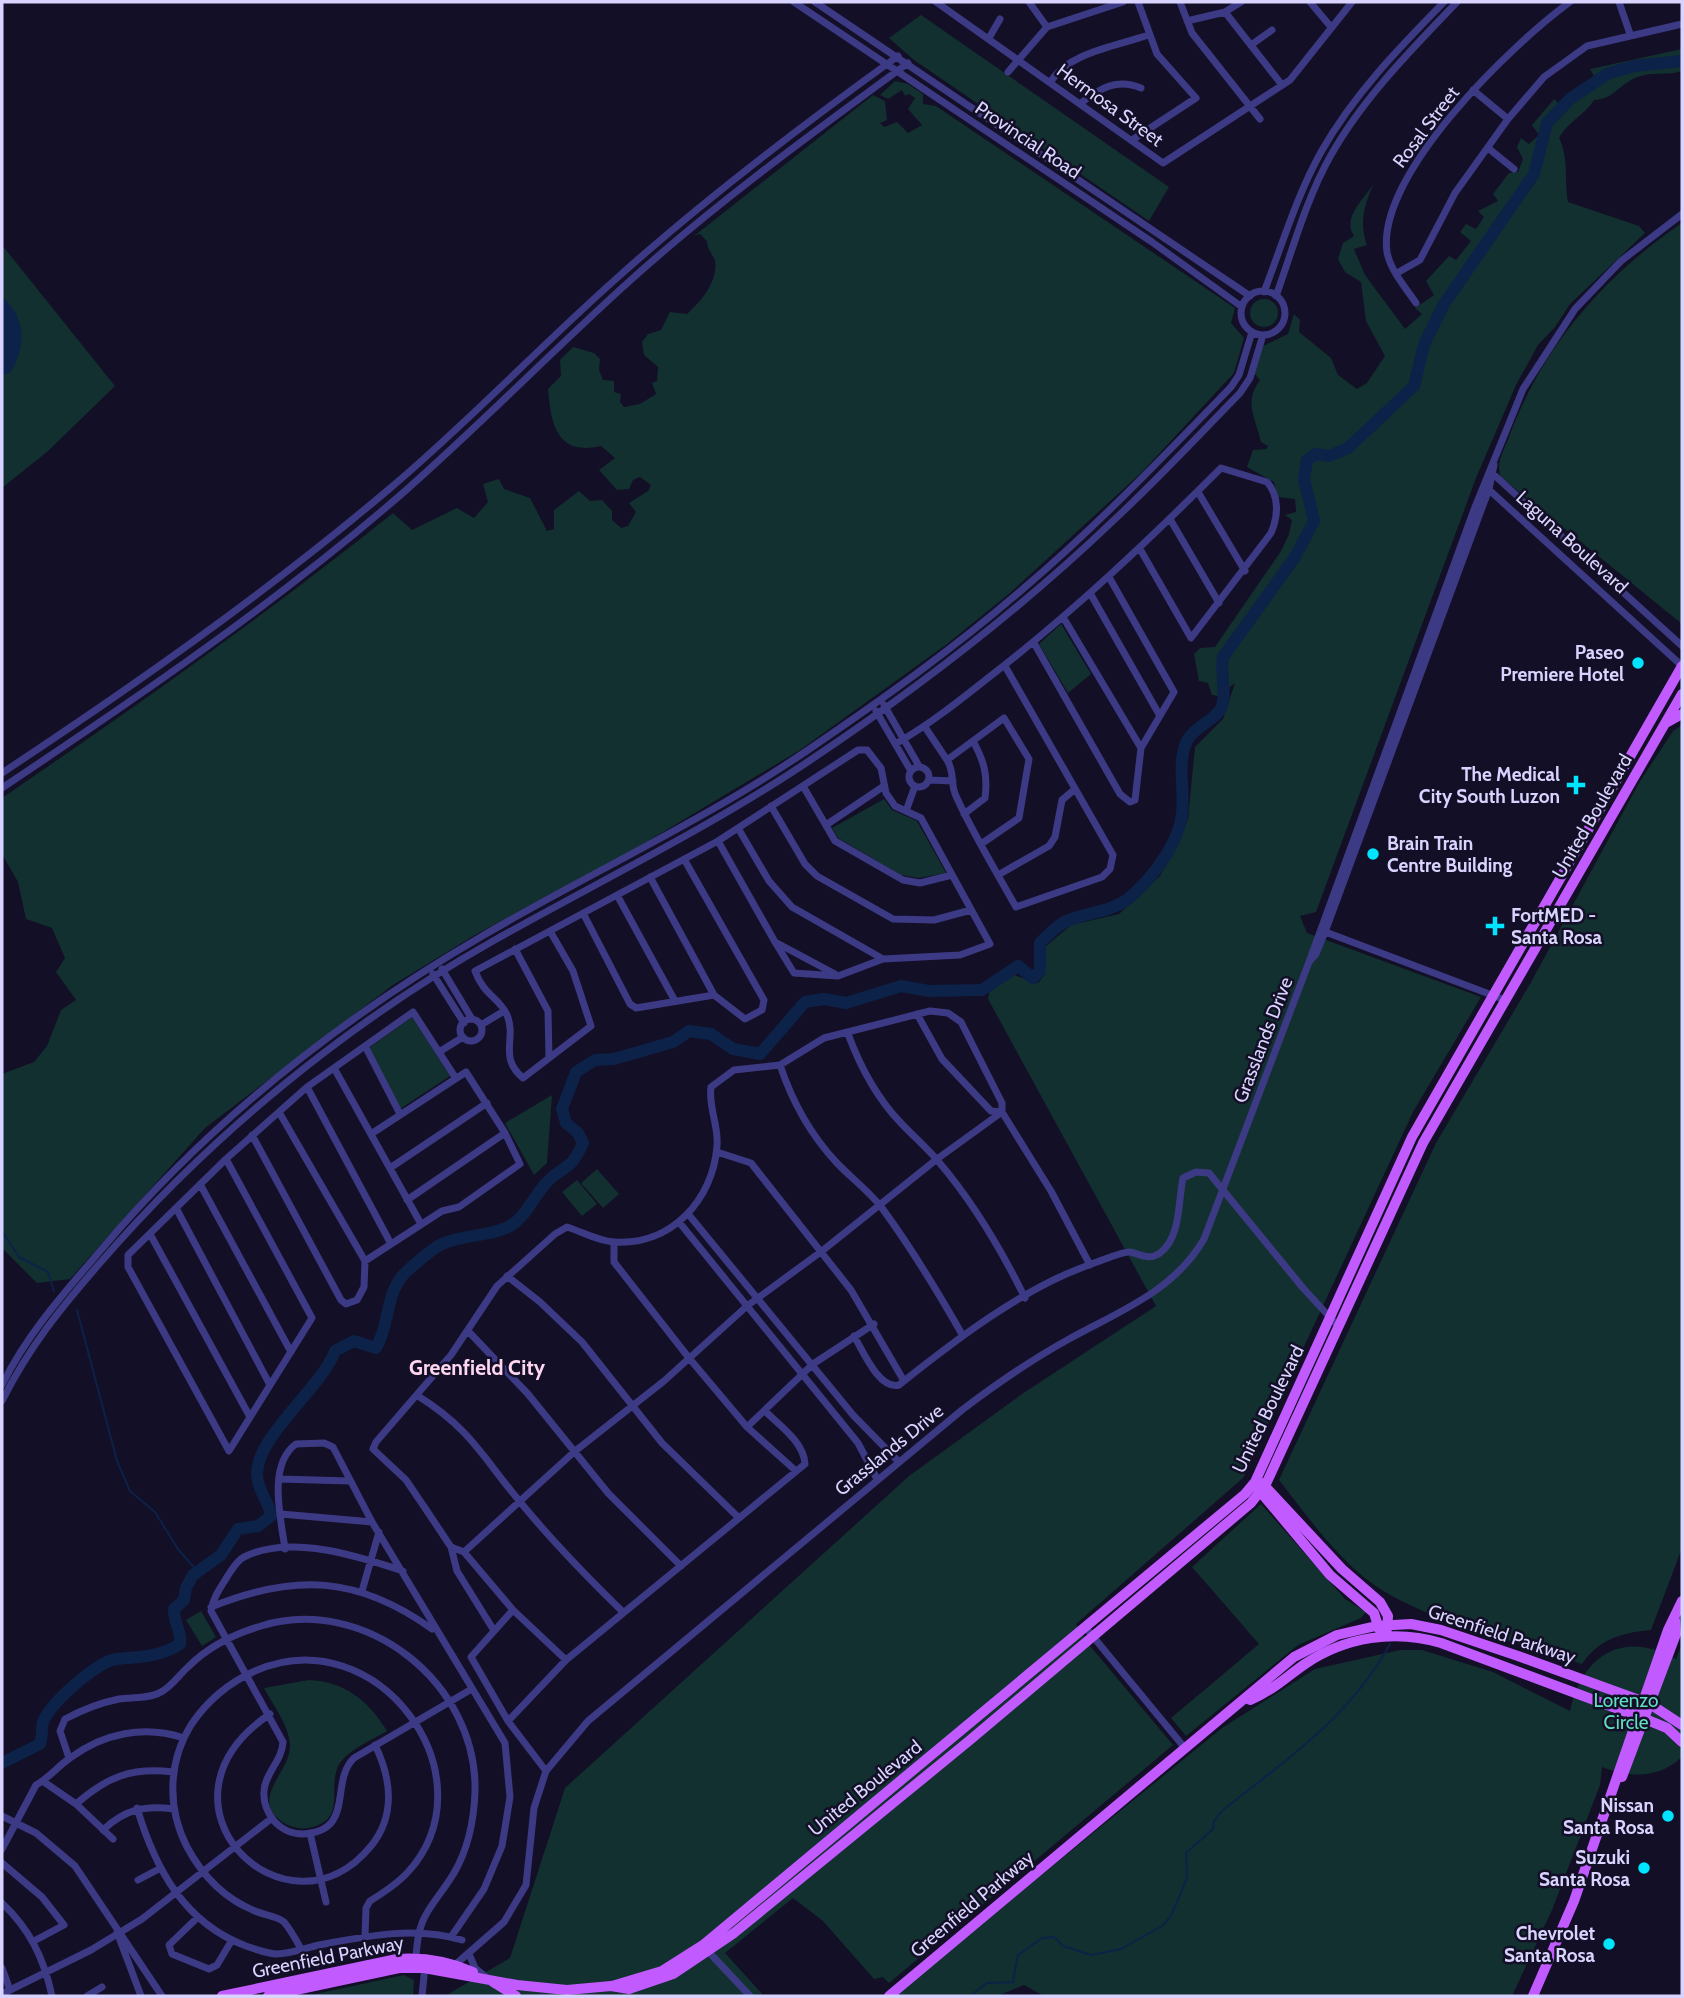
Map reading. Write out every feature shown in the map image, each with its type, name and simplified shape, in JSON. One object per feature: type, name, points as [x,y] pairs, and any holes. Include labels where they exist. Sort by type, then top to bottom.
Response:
[{"type":"main road","name":"United Boulevard","points":[[1334,1322],[1412,1137],[1682,666]]},
{"type":"main road","name":"United Boulevard","points":[[1090,1632],[1260,1483],[1334,1322],[1423,1143],[1682,694]]},
{"type":"main road","points":[[1666,723],[1682,714]]},
{"type":"main road","points":[[1260,1483],[1342,1569],[1380,1602],[1389,1625],[1384,1636],[1376,1626],[1374,1613],[1330,1575],[1260,1494],[1260,1483]]},
{"type":"main road","name":"United Boulevard","points":[[487,1978],[517,1985],[567,1990],[611,1986],[629,1989],[673,1975],[1260,1494]]},
{"type":"main road","points":[[1533,1996],[1574,1901],[1647,1702],[1668,1630],[1682,1601]]},
{"type":"main road","name":"Greenfield Parkway","points":[[889,1996],[1184,1747],[1240,1704],[1294,1657],[1317,1643],[1376,1626],[1411,1624],[1441,1630],[1647,1702],[1682,1725]]},
{"type":"main road","name":"Greenfield Parkway","points":[[1240,1704],[1272,1691],[1322,1653],[1384,1636],[1410,1636],[1441,1643],[1641,1717],[1667,1728],[1682,1742]]},
{"type":"main road","points":[[268,1996],[422,1961],[487,1978]]},
{"type":"main road","name":"Greenfield Parkway","points":[[222,1996],[377,1963],[422,1961],[456,1964],[487,1978],[516,1996]]},
{"type":"street","name":"Provincial Road","points":[[794,2],[1242,307]]},
{"type":"street","name":"Provincial Road","points":[[815,2],[1250,296]]},
{"type":"street","points":[[1029,2],[1047,27]]},
{"type":"street","points":[[1008,72],[1047,27],[1123,2]]},
{"type":"street","points":[[1132,140],[1196,98],[1157,54],[1138,2]]},
{"type":"street","points":[[1180,2],[1192,33],[1260,119]]},
{"type":"street","points":[[1187,21],[1225,12],[1241,2]]},
{"type":"street","points":[[1310,2],[1331,27]]},
{"type":"street","name":"Hermosa Street","points":[[940,3],[1163,163],[1282,85],[1296,73],[1352,2]]},
{"type":"street","points":[[1264,292],[1308,178],[1347,110],[1393,54],[1444,2]]},
{"type":"street","points":[[1276,296],[1331,155],[1400,61],[1457,2]]},
{"type":"street","name":"Rosal Street","points":[[1416,303],[1387,252],[1388,225],[1396,195],[1473,90],[1533,30],[1570,2]]},
{"type":"street","points":[[1619,2],[1630,34]]},
{"type":"street","points":[[1225,12],[1282,85]]},
{"type":"street","points":[[989,38],[1000,19]]},
{"type":"street","points":[[1397,273],[1420,260],[1455,193],[1508,119],[1544,77],[1587,46],[1682,24]]},
{"type":"street","points":[[1251,45],[1272,30]]},
{"type":"street","points":[[1051,81],[1058,71],[1074,60],[1148,35]]},
{"type":"street","points":[[2,773],[205,633],[378,499],[478,411],[616,279],[741,173],[898,56]]},
{"type":"street","points":[[2,788],[211,644],[395,500],[486,420],[624,286],[748,182],[908,63]]},
{"type":"street","points":[[867,79],[874,88]]},
{"type":"street","points":[[1081,103],[1114,84],[1130,84],[1141,88]]},
{"type":"street","points":[[854,88],[862,97]]},
{"type":"street","points":[[1473,90],[1508,119]]},
{"type":"street","points":[[965,117],[972,106]]},
{"type":"street","points":[[1488,148],[1514,169]]},
{"type":"street","points":[[741,173],[748,182]]},
{"type":"street","name":"Grasslands Drive","points":[[456,1964],[505,1922],[526,1885],[534,1808],[546,1771],[588,1721],[877,1479],[990,1389],[1069,1339],[1147,1298],[1185,1267],[1204,1239],[1309,962],[1316,954],[1322,930],[1522,389],[1575,309],[1621,261],[1682,214]]},
{"type":"street","points":[[616,279],[624,286]]},
{"type":"street","points":[[1264,292],[1276,296],[1285,309],[1284,320],[1279,329],[1264,335],[1252,332],[1244,323],[1242,307],[1250,296],[1264,292]]},
{"type":"street","points":[[2,1401],[32,1345],[57,1307],[152,1192],[229,1120],[347,1023],[438,962],[665,836],[801,754],[958,643],[1107,513],[1235,382],[1252,332]]},
{"type":"street","points":[[2,1385],[27,1340],[161,1197],[247,1118],[352,1032],[434,976],[664,848],[807,763],[964,650],[1122,513],[1244,388],[1264,335]]},
{"type":"street","points":[[901,741],[925,727],[1034,643],[1140,549],[1221,468],[1267,482],[1272,488],[1276,501],[1275,524],[1245,571],[1191,638],[1140,549]]},
{"type":"street","points":[[1492,469],[1682,646]]},
{"type":"street","name":"Laguna Boulevard","points":[[1486,487],[1682,666]]},
{"type":"street","points":[[1198,492],[1245,571]]},
{"type":"street","points":[[1170,519],[1219,603]]},
{"type":"street","points":[[1598,589],[1605,576]]},
{"type":"street","points":[[1034,643],[1121,794],[1130,802],[1135,800],[1141,748],[1174,692],[1108,577]]},
{"type":"street","points":[[1090,593],[1160,716]]},
{"type":"street","points":[[1063,617],[1141,748]]},
{"type":"street","points":[[925,727],[953,769],[954,791],[964,814],[1016,907],[1101,877],[1110,869],[1113,855],[1004,666]]},
{"type":"street","points":[[880,699],[901,741],[911,771],[909,779],[915,786],[922,787],[929,780],[953,781]]},
{"type":"street","points":[[872,705],[919,766],[928,771],[929,780]]},
{"type":"street","points":[[947,760],[1004,718],[1029,759],[1019,818],[981,844]]},
{"type":"street","points":[[964,814],[985,798],[987,788],[983,759],[973,741]]},
{"type":"street","points":[[550,931],[573,971],[591,1026],[523,1077],[508,1054],[510,1026],[504,1011],[481,989],[474,971],[718,841],[858,750],[867,750],[881,768],[884,786],[895,806],[921,818],[990,944],[960,955],[883,959],[838,975],[794,973],[718,841]]},
{"type":"street","points":[[23,759],[30,769]]},
{"type":"street","points":[[911,771],[919,766]]},
{"type":"street","points":[[10,768],[17,778]]},
{"type":"street","points":[[803,786],[835,841],[903,880],[920,883],[952,875]]},
{"type":"street","points":[[826,825],[884,786]]},
{"type":"street","points":[[905,811],[915,786]]},
{"type":"street","points":[[998,875],[1049,846],[1055,837],[1062,800],[1075,789]]},
{"type":"street","points":[[771,806],[804,864],[817,876],[893,919],[934,920],[971,910]]},
{"type":"street","points":[[738,828],[769,881],[792,907],[883,959]]},
{"type":"street","points":[[650,877],[714,995],[745,1019],[762,1010],[764,1000],[684,859]]},
{"type":"street","points":[[617,895],[675,1001]]},
{"type":"street","points":[[583,913],[630,1004],[636,1008],[714,995]]},
{"type":"street","points":[[1322,930],[1505,1000]]},
{"type":"street","points":[[775,942],[838,975]]},
{"type":"street","points":[[515,949],[548,1011],[550,1058]]},
{"type":"street","points":[[438,962],[472,1019],[481,1025],[482,1031],[476,1040],[463,1037],[439,1052]]},
{"type":"street","points":[[429,968],[464,1023]]},
{"type":"street","points":[[481,1025],[504,1011]]},
{"type":"street","points":[[493,1629],[457,1572],[452,1547],[405,1480],[373,1449],[394,1419],[418,1396],[507,1276],[563,1228],[614,1242],[641,1240],[666,1231],[688,1215],[705,1193],[715,1168],[717,1152],[711,1087],[734,1070],[780,1065],[824,1038],[930,1011],[948,1013],[961,1022],[1002,1103],[1002,1112],[1051,1191],[1090,1265]]},
{"type":"street","points":[[226,1159],[312,1318],[229,1451],[128,1267],[128,1255],[226,1159],[307,1087],[413,1012],[455,1077]]},
{"type":"street","points":[[916,1014],[942,1059],[991,1111],[1002,1112]]},
{"type":"street","points":[[463,1037],[461,1028],[472,1019]]},
{"type":"street","points":[[848,1034],[858,1063],[871,1085],[897,1120],[937,1159],[995,1240],[1025,1297]]},
{"type":"street","points":[[365,1046],[400,1114]]},
{"type":"street","points":[[780,1065],[789,1091],[809,1128],[835,1161],[879,1205],[926,1272],[963,1336]]},
{"type":"street","points":[[334,1068],[421,1224]]},
{"type":"street","points":[[365,1261],[442,1211],[460,1207],[520,1164],[471,1075],[466,1072],[371,1134]]},
{"type":"street","points":[[307,1087],[391,1244]]},
{"type":"street","points":[[390,1168],[487,1103]]},
{"type":"street","points":[[252,1135],[341,1300],[346,1304],[357,1300],[363,1287],[365,1261],[279,1112]]},
{"type":"street","points":[[464,1552],[574,1452],[689,1359],[747,1306],[1002,1112]]},
{"type":"street","points":[[407,1200],[505,1133]]},
{"type":"street","points":[[717,1152],[751,1163],[822,1251],[874,1324],[904,1381]]},
{"type":"street","points":[[854,1336],[872,1367],[894,1386],[963,1336],[1025,1297],[1090,1265],[1126,1251],[1151,1257],[1159,1254],[1170,1243],[1177,1221],[1183,1178],[1196,1172],[1209,1173],[1334,1322]]},
{"type":"street","points":[[200,1184],[291,1352]]},
{"type":"street","points":[[176,1208],[270,1385]]},
{"type":"street","points":[[688,1215],[853,1415],[899,1462]]},
{"type":"street","points":[[679,1222],[858,1443],[877,1479]]},
{"type":"street","points":[[150,1234],[250,1418]]},
{"type":"street","points":[[614,1242],[614,1262],[689,1359],[747,1427],[796,1471]]},
{"type":"street","points":[[507,1276],[540,1302],[582,1342],[662,1443],[738,1518]]},
{"type":"street","points":[[747,1427],[813,1364],[874,1324]]},
{"type":"street","points":[[468,1331],[528,1394],[608,1493],[681,1566]]},
{"type":"street","points":[[418,1396],[467,1432],[519,1501],[579,1569],[623,1612]]},
{"type":"street","points":[[508,1721],[566,1660],[805,1464],[805,1457],[794,1439],[765,1411]]},
{"type":"street","points":[[285,1549],[281,1514],[281,1466],[292,1448],[300,1443],[324,1443],[333,1447],[372,1522],[470,1690],[505,1743],[509,1807],[496,1864],[484,1889],[452,1937]]},
{"type":"street","points":[[280,1479],[349,1481]]},
{"type":"street","points":[[281,1514],[372,1522]]},
{"type":"street","points":[[362,1591],[379,1532]]},
{"type":"street","points":[[452,1547],[464,1552],[513,1610],[566,1660]]},
{"type":"street","points":[[403,1571],[329,1550],[285,1549],[245,1557],[236,1563],[217,1592],[211,1607],[283,1742],[283,1752],[264,1788],[266,1808],[272,1818],[290,1832],[310,1833],[330,1824],[341,1805],[343,1770],[354,1758],[470,1690]]},
{"type":"street","points":[[211,1607],[251,1592],[291,1584],[324,1584],[362,1591],[405,1609],[436,1631]]},
{"type":"street","points":[[513,1610],[493,1629],[471,1657],[508,1721],[546,1771]]},
{"type":"street","points":[[69,1758],[60,1731],[65,1719],[104,1703],[162,1692],[204,1653],[227,1639],[263,1625],[302,1619],[353,1626],[408,1654],[432,1676],[465,1734],[475,1788],[472,1817],[455,1871],[430,1903],[418,1932],[422,1961],[422,1996]]},
{"type":"street","points":[[1090,1632],[1184,1747]]},
{"type":"street","points":[[302,1949],[282,1920],[244,1907],[226,1895],[203,1871],[187,1847],[174,1809],[173,1772],[184,1738],[214,1697],[247,1675],[288,1661],[315,1660],[341,1664],[373,1678],[397,1699],[414,1723],[425,1742],[435,1776],[433,1821],[419,1857],[408,1873],[370,1901],[366,1908],[365,1936]]},
{"type":"street","points":[[270,1714],[238,1738],[220,1771],[218,1802],[223,1826],[233,1846],[250,1863],[273,1876],[292,1880],[320,1879],[343,1871],[362,1857],[382,1830],[389,1804],[389,1787],[375,1745]]},
{"type":"street","points":[[2,1849],[36,1785],[44,1782],[69,1758],[96,1743],[134,1732],[154,1730],[184,1738]]},
{"type":"street","points":[[76,1804],[96,1787],[123,1773],[152,1769],[173,1772]]},
{"type":"street","points":[[44,1782],[76,1804],[113,1839]]},
{"type":"street","points":[[103,1830],[121,1815],[137,1808],[151,1806],[174,1809]]},
{"type":"street","points":[[137,1808],[159,1869],[175,1894],[197,1918],[232,1940],[276,1954],[365,1936],[418,1932],[463,1940]]},
{"type":"street","points":[[2,1816],[16,1821],[58,1849],[75,1866],[162,1995],[151,1996]]},
{"type":"street","points":[[2,1994],[47,1972],[118,1931],[175,1894],[272,1818]]},
{"type":"street","points":[[310,1833],[326,1902]]},
{"type":"street","points":[[2,1863],[22,1877],[64,1925],[34,1941]]},
{"type":"street","points":[[138,1880],[159,1869]]},
{"type":"street","points":[[2,1903],[18,1918],[34,1941],[47,1972],[52,1996]]},
{"type":"street","points":[[197,1918],[169,1945],[172,1954],[209,1969],[217,1965],[232,1940]]},
{"type":"street","points":[[118,1931],[141,1996]]},
{"type":"street","points":[[706,1948],[750,1996]]},
{"type":"street","points":[[469,1954],[472,1965],[487,1978]]},
{"type":"street","points":[[2,1968],[10,1990]]},
{"type":"street","points":[[87,1996],[102,1987]]},
{"type":"green space","points":[[921,15],[1169,187],[1149,221],[914,60],[889,38]]},
{"type":"green space","points":[[1682,49],[1682,71],[1635,78],[1609,96],[1594,100],[1559,138],[1565,161],[1568,202],[1639,226],[1645,233],[1570,304],[1555,327],[1538,345],[1516,385],[1476,478],[1316,912],[1300,916],[1307,933],[1481,997],[1413,1112],[1243,1478],[1076,1624],[1091,1647],[1173,1745],[889,1983],[883,1977],[874,1979],[823,1921],[793,1898],[725,1953],[764,1996],[445,1996],[510,1958],[565,1788],[909,1476],[1022,1394],[1156,1306],[988,999],[990,989],[1014,975],[1038,983],[1045,974],[1044,948],[1071,925],[1119,914],[1160,876],[1188,819],[1195,747],[1223,719],[1235,683],[1219,696],[1212,695],[1208,683],[1199,681],[1194,654],[1200,648],[1215,647],[1281,551],[1292,520],[1285,515],[1296,512],[1295,499],[1278,497],[1274,482],[1247,467],[1253,450],[1266,449],[1268,446],[1261,442],[1252,403],[1252,396],[1260,380],[1254,373],[1263,346],[1288,334],[1294,314],[1300,320],[1299,332],[1331,358],[1338,375],[1357,389],[1367,383],[1385,356],[1366,321],[1361,282],[1345,272],[1338,259],[1343,243],[1354,236],[1350,223],[1359,203],[1373,185],[1364,215],[1363,230],[1367,245],[1354,249],[1365,275],[1405,329],[1422,314],[1415,308],[1434,295],[1426,281],[1449,256],[1456,260],[1471,241],[1460,232],[1466,224],[1476,229],[1484,217],[1478,211],[1498,201],[1493,194],[1509,173],[1518,172],[1523,159],[1517,147],[1521,138],[1529,144],[1539,135],[1532,125],[1554,99],[1558,103],[1594,76],[1590,69]]},
{"type":"green space","points":[[895,81],[908,84],[923,94],[923,104],[936,106],[1235,308],[1231,323],[1244,338],[1234,373],[1142,472],[1010,593],[947,644],[800,750],[638,847],[475,935],[393,985],[205,1128],[70,1279],[37,1283],[2,1248],[2,1074],[34,1062],[47,1046],[61,1010],[76,1000],[56,972],[65,958],[52,928],[26,919],[18,882],[2,854],[2,798],[200,659],[393,513],[412,530],[457,508],[474,518],[488,502],[483,484],[499,479],[504,489],[530,498],[547,531],[554,529],[554,510],[579,491],[590,501],[602,500],[612,511],[612,520],[621,528],[628,526],[636,512],[629,503],[648,491],[651,485],[640,477],[633,480],[629,489],[617,490],[599,470],[615,458],[601,446],[575,446],[559,435],[551,414],[548,389],[561,376],[560,360],[573,347],[594,353],[600,359],[599,370],[603,380],[614,381],[614,392],[621,394],[620,402],[624,407],[640,404],[656,394],[652,383],[657,381],[658,367],[644,355],[642,342],[648,334],[661,330],[670,312],[687,314],[703,297],[714,276],[715,261],[707,241],[700,234],[694,236],[873,95],[885,101],[887,120],[880,123],[884,127],[897,122],[908,133],[922,125],[908,109],[915,98],[909,94],[905,96],[902,90],[888,99],[880,95]]},
{"type":"green space","points":[[1682,223],[1682,624],[1501,477],[1499,467],[1523,404],[1539,373],[1579,316],[1627,266]]},
{"type":"green space","points":[[2,245],[115,386],[48,451],[2,488]]},
{"type":"green space","points":[[1264,299],[1274,303],[1278,313],[1274,323],[1264,327],[1254,323],[1250,313],[1254,303]]},
{"type":"green space","points":[[1061,624],[1091,674],[1068,693],[1039,644]]},
{"type":"green space","points":[[1682,725],[1682,1548],[1651,1630],[1630,1633],[1603,1643],[1582,1664],[1434,1616],[1380,1589],[1337,1552],[1279,1480],[1436,1143],[1530,984],[1639,783],[1673,731]]},
{"type":"green space","points":[[884,799],[892,810],[917,821],[946,873],[919,878],[901,875],[838,838],[832,828]]},
{"type":"green space","points":[[412,1017],[450,1076],[400,1109],[369,1048]]},
{"type":"green space","points":[[552,1095],[547,1163],[534,1175],[505,1123]]},
{"type":"green space","points":[[597,1169],[619,1194],[603,1208],[581,1183]]},
{"type":"green space","points":[[577,1180],[597,1204],[582,1216],[562,1192]]},
{"type":"green space","points":[[1261,1504],[1345,1599],[1366,1612],[1361,1618],[1298,1645],[1186,1736],[1171,1718],[1259,1644],[1192,1567]]},
{"type":"green space","points":[[201,1611],[216,1637],[202,1646],[186,1620]]},
{"type":"green space","name":"Lorenzo Circle","points":[[1682,1644],[1682,1757],[1654,1773],[1623,1773],[1602,1767],[1600,1785],[1552,1910],[1512,1996],[1044,1996],[1024,1985],[997,1996],[893,1996],[1222,1728],[1315,1669],[1400,1650],[1422,1650],[1493,1672],[1570,1711],[1584,1675],[1595,1662],[1608,1653],[1622,1648],[1639,1647],[1657,1650],[1676,1659]]},
{"type":"green space","points":[[309,1680],[333,1684],[354,1695],[364,1702],[387,1731],[359,1747],[341,1763],[335,1777],[333,1810],[329,1817],[313,1827],[301,1828],[282,1822],[269,1804],[270,1795],[290,1746],[284,1724],[264,1688]]},
{"type":"green space","points":[[404,1975],[414,1980],[413,1996],[306,1996]]},
{"type":"water","points":[[2,297],[20,323],[21,343],[10,373],[2,375]]},
{"type":"waterway","points":[[2,1763],[40,1744],[47,1714],[86,1675],[116,1659],[157,1654],[180,1644],[174,1609],[184,1600],[186,1588],[193,1575],[221,1555],[238,1529],[258,1526],[271,1516],[258,1481],[259,1460],[278,1429],[328,1366],[335,1351],[354,1341],[376,1348],[394,1290],[405,1273],[442,1244],[494,1232],[516,1222],[548,1181],[575,1158],[583,1143],[578,1133],[566,1123],[562,1109],[576,1072],[595,1060],[614,1059],[673,1042],[689,1031],[711,1034],[733,1049],[760,1054],[805,1002],[824,999],[846,1003],[901,986],[929,991],[982,990],[1018,966],[1033,978],[1040,971],[1040,943],[1053,930],[1069,920],[1122,903],[1138,890],[1163,860],[1176,836],[1183,804],[1184,747],[1191,735],[1220,710],[1223,698],[1223,657],[1295,557],[1314,521],[1304,479],[1307,460],[1316,454],[1329,456],[1348,448],[1414,386],[1424,345],[1444,304],[1534,174],[1547,123],[1571,98],[1607,74],[1634,66],[1682,61]]},
{"type":"waterway","points":[[2,1231],[19,1257],[48,1272],[54,1291]]},
{"type":"waterway","points":[[77,1310],[117,1461],[130,1491],[155,1512],[178,1549],[197,1571]]},
{"type":"waterway","points":[[970,1996],[987,1983],[1013,1982],[1018,1955],[1042,1938],[1054,1937],[1063,1946],[1091,1955],[1121,1949],[1162,1926],[1171,1916],[1187,1878],[1186,1853],[1213,1829],[1214,1821],[1222,1811],[1293,1755],[1336,1716],[1356,1694],[1390,1644]]},
{"type":"place","name":"Paseo Premiere Hotel","points":[[1638,663]]},
{"type":"place","name":"The Medical City South Luzon","points":[[1576,785]]},
{"type":"place","name":"Brain Train Centre Building","points":[[1373,854]]},
{"type":"place","name":"FortMED - Santa Rosa","points":[[1495,926]]},
{"type":"place","name":"Nissan Santa Rosa","points":[[1668,1816]]},
{"type":"place","name":"Suzuki Santa Rosa","points":[[1644,1868]]},
{"type":"place","name":"Chevrolet Santa Rosa","points":[[1609,1944]]},
{"type":"district","name":"Greenfield City","points":[[477,1367]]}]
